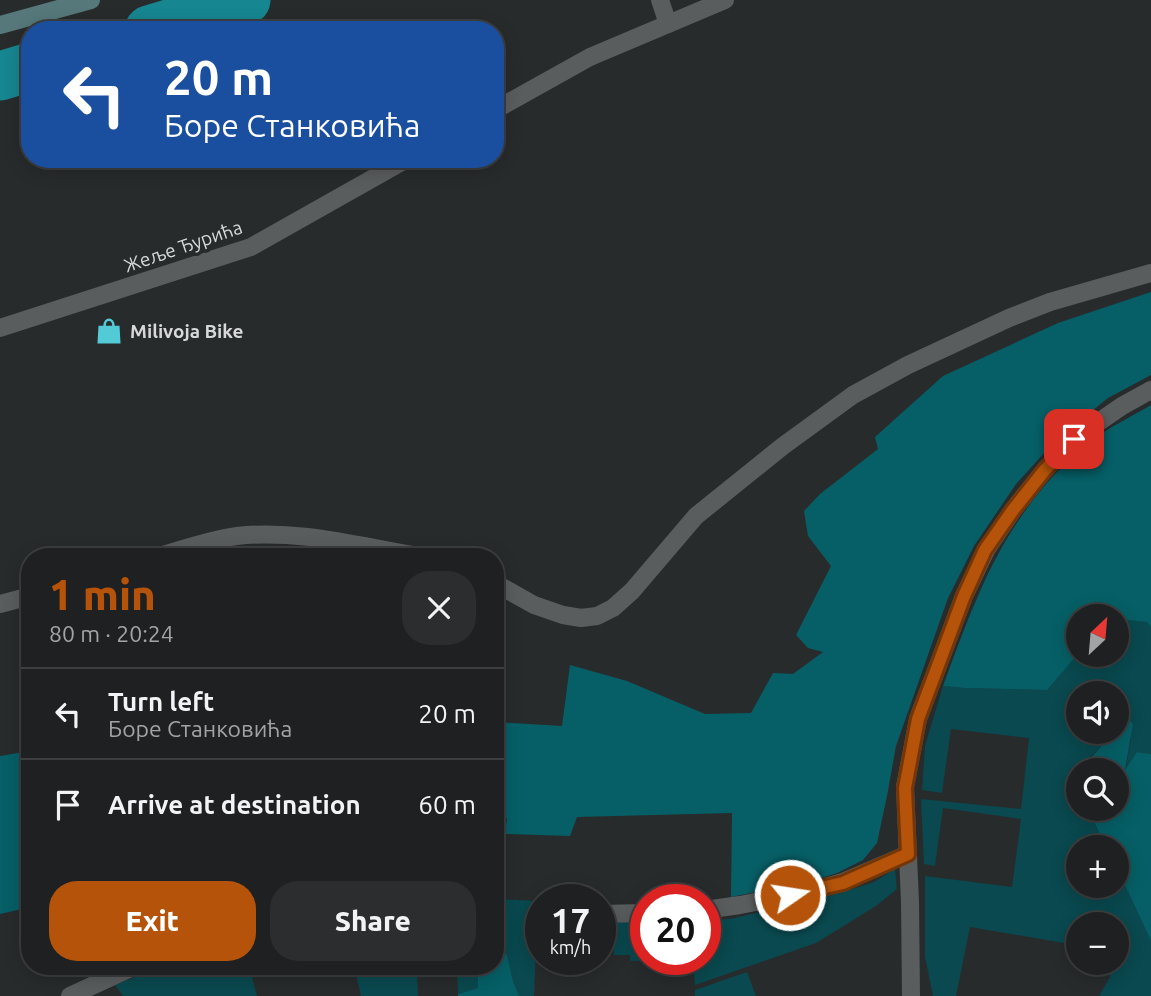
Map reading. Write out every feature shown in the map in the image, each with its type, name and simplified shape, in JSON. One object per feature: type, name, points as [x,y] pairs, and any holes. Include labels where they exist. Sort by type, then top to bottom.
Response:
[{"type":"main road","points":[[0,25],[91,0]]},
{"type":"street","points":[[660,0],[668,24]]},
{"type":"street","points":[[504,105],[590,57],[725,0]]},
{"type":"street","name":"Жеље Ђурића","points":[[0,328],[251,247],[391,168]]},
{"type":"street","points":[[504,588],[534,605],[563,615],[581,618],[597,616],[613,608],[632,591],[696,516],[783,446],[853,395],[908,365],[1009,318],[1050,302],[1151,273]]},
{"type":"street","points":[[911,996],[905,788],[918,719],[964,596],[985,550],[1013,510],[1074,439],[1151,390]]},
{"type":"street","points":[[188,548],[237,536],[278,534],[302,535],[374,548]]},
{"type":"street","points":[[0,604],[21,598]]},
{"type":"street","points":[[721,908],[843,883],[908,854]]},
{"type":"street","points":[[70,996],[116,975]]},
{"type":"shaded area","points":[[1151,292],[1151,375],[1108,398],[1055,441],[1016,484],[974,546],[948,598],[896,746],[877,843],[863,860],[815,880],[731,897],[732,813],[577,817],[570,836],[505,834],[507,818],[504,818],[504,723],[562,726],[570,665],[627,681],[705,714],[751,713],[773,673],[793,674],[823,652],[808,648],[796,635],[831,566],[808,536],[804,511],[820,494],[878,449],[875,437],[943,376],[1058,323]]},
{"type":"shaded area","points":[[1151,405],[1151,627],[1147,622],[1129,620],[1129,604],[1066,604],[1067,667],[1047,690],[943,686],[969,618],[1010,533],[1053,476],[1087,444]]},
{"type":"shaded area","points":[[1129,620],[1147,622],[1151,627],[1151,754],[1137,752],[1129,766],[1129,681],[1066,681],[1066,744],[1103,744],[1090,758],[1066,758],[1066,821],[1094,821],[1100,835],[1066,835],[1066,898],[1129,898],[1129,894],[1151,941],[1151,996],[1099,996],[1110,975],[1129,975],[1129,912],[1066,912],[1066,943],[970,927],[956,996],[933,996],[925,957],[925,876],[1012,887],[1021,819],[943,808],[935,866],[924,864],[921,799],[1021,809],[1029,738],[951,729],[942,793],[922,790],[925,746],[943,686],[1046,690],[1066,667],[1129,667]]},
{"type":"shaded area","points":[[1129,720],[1133,724],[1127,758],[1091,758],[1103,744],[1129,744]]},
{"type":"shaded area","points":[[21,752],[21,909],[0,914],[0,756]]},
{"type":"shaded area","points":[[1137,752],[1151,754],[1151,941],[1129,894],[1129,835],[1100,835],[1094,821],[1129,821],[1129,764]]},
{"type":"shaded area","points":[[895,869],[897,889],[876,906],[816,943],[695,985],[694,975],[721,975],[721,919],[840,893],[874,882]]},
{"type":"shaded area","points":[[504,899],[525,900],[525,975],[535,975],[534,996],[519,996],[504,952]]},
{"type":"shaded area","points":[[630,920],[630,955],[616,955],[616,921]]},
{"type":"shaded area","points":[[504,952],[519,996],[458,996],[478,988],[478,975],[504,975]]},
{"type":"shaded area","points":[[747,972],[756,996],[695,996],[695,990]]},
{"type":"shaded area","points":[[140,975],[251,975],[257,996],[123,996],[115,985]]},
{"type":"shaded area","points":[[356,975],[417,975],[418,996],[361,996]]},
{"type":"shaded area","points":[[457,975],[478,975],[478,988],[458,994]]},
{"type":"waterway","points":[[178,21],[246,0]]},
{"type":"waterway","points":[[0,76],[21,70]]},
{"type":"place","name":"Milivoja Bike","points":[[109,331]]},
{"type":"route","points":[[790,895],[843,883],[908,854],[905,788],[918,719],[964,596],[985,550],[1013,510],[1074,439]]}]
